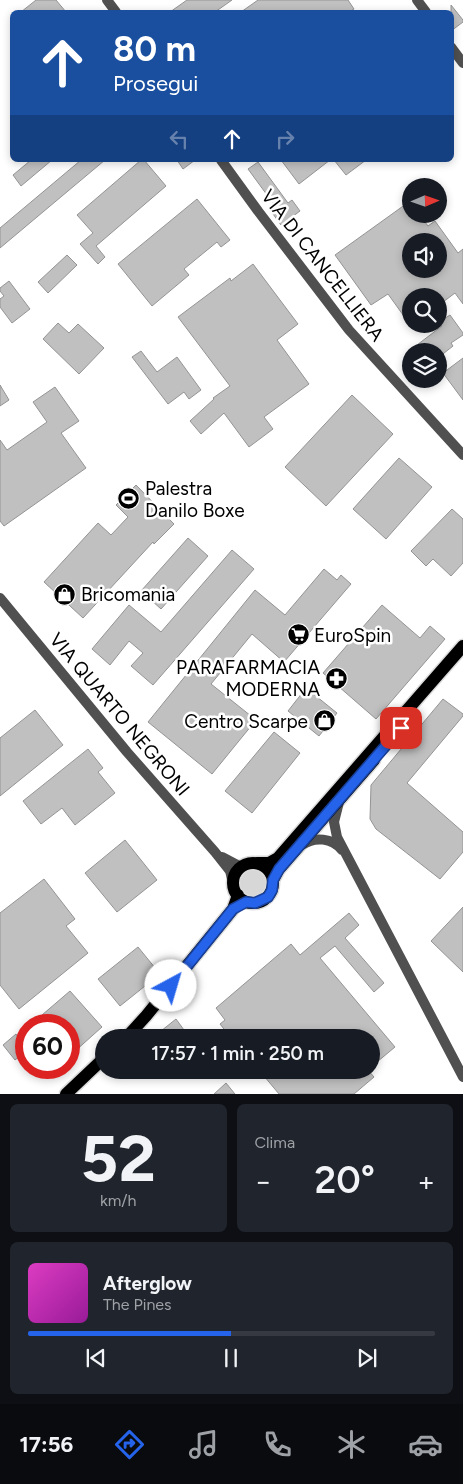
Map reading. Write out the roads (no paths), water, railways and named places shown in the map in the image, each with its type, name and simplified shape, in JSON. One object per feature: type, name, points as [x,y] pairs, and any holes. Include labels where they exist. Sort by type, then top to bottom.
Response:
[{"type":"main road","points":[[134,1029],[233,909],[239,894],[235,876],[241,867],[251,863],[270,863],[278,858],[463,646]]},
{"type":"main road","points":[[239,894],[255,903],[268,897],[272,890],[273,880],[279,869],[463,657]]},
{"type":"main road","points":[[257,863],[268,869],[273,880]]},
{"type":"main road","points":[[66,1094],[95,1067]]},
{"type":"street","points":[[454,51],[463,63]]},
{"type":"street","name":"VIA DI CANCELLIERA","points":[[222,162],[349,330],[463,455]]},
{"type":"street","name":"VIA QUARTO NEGRONI","points":[[0,598],[127,752],[215,852],[230,871],[239,894]]},
{"type":"street","points":[[339,801],[335,813],[335,826],[345,854],[463,1077]]},
{"type":"street","points":[[299,847],[311,840],[324,840],[335,843],[345,854]]},
{"type":"street","name":"VIA QUARTO NEGRONI","points":[[215,852],[241,867]]},
{"type":"place","name":"Palestra Danilo Boxe","points":[[129,499]]},
{"type":"place","name":"Bricomania","points":[[65,594]]},
{"type":"place","name":"EuroSpin","points":[[298,635]]},
{"type":"place","name":"PARAFARMACIA MODERNA","points":[[336,678]]},
{"type":"place","name":"Centro Scarpe","points":[[324,721]]}]
